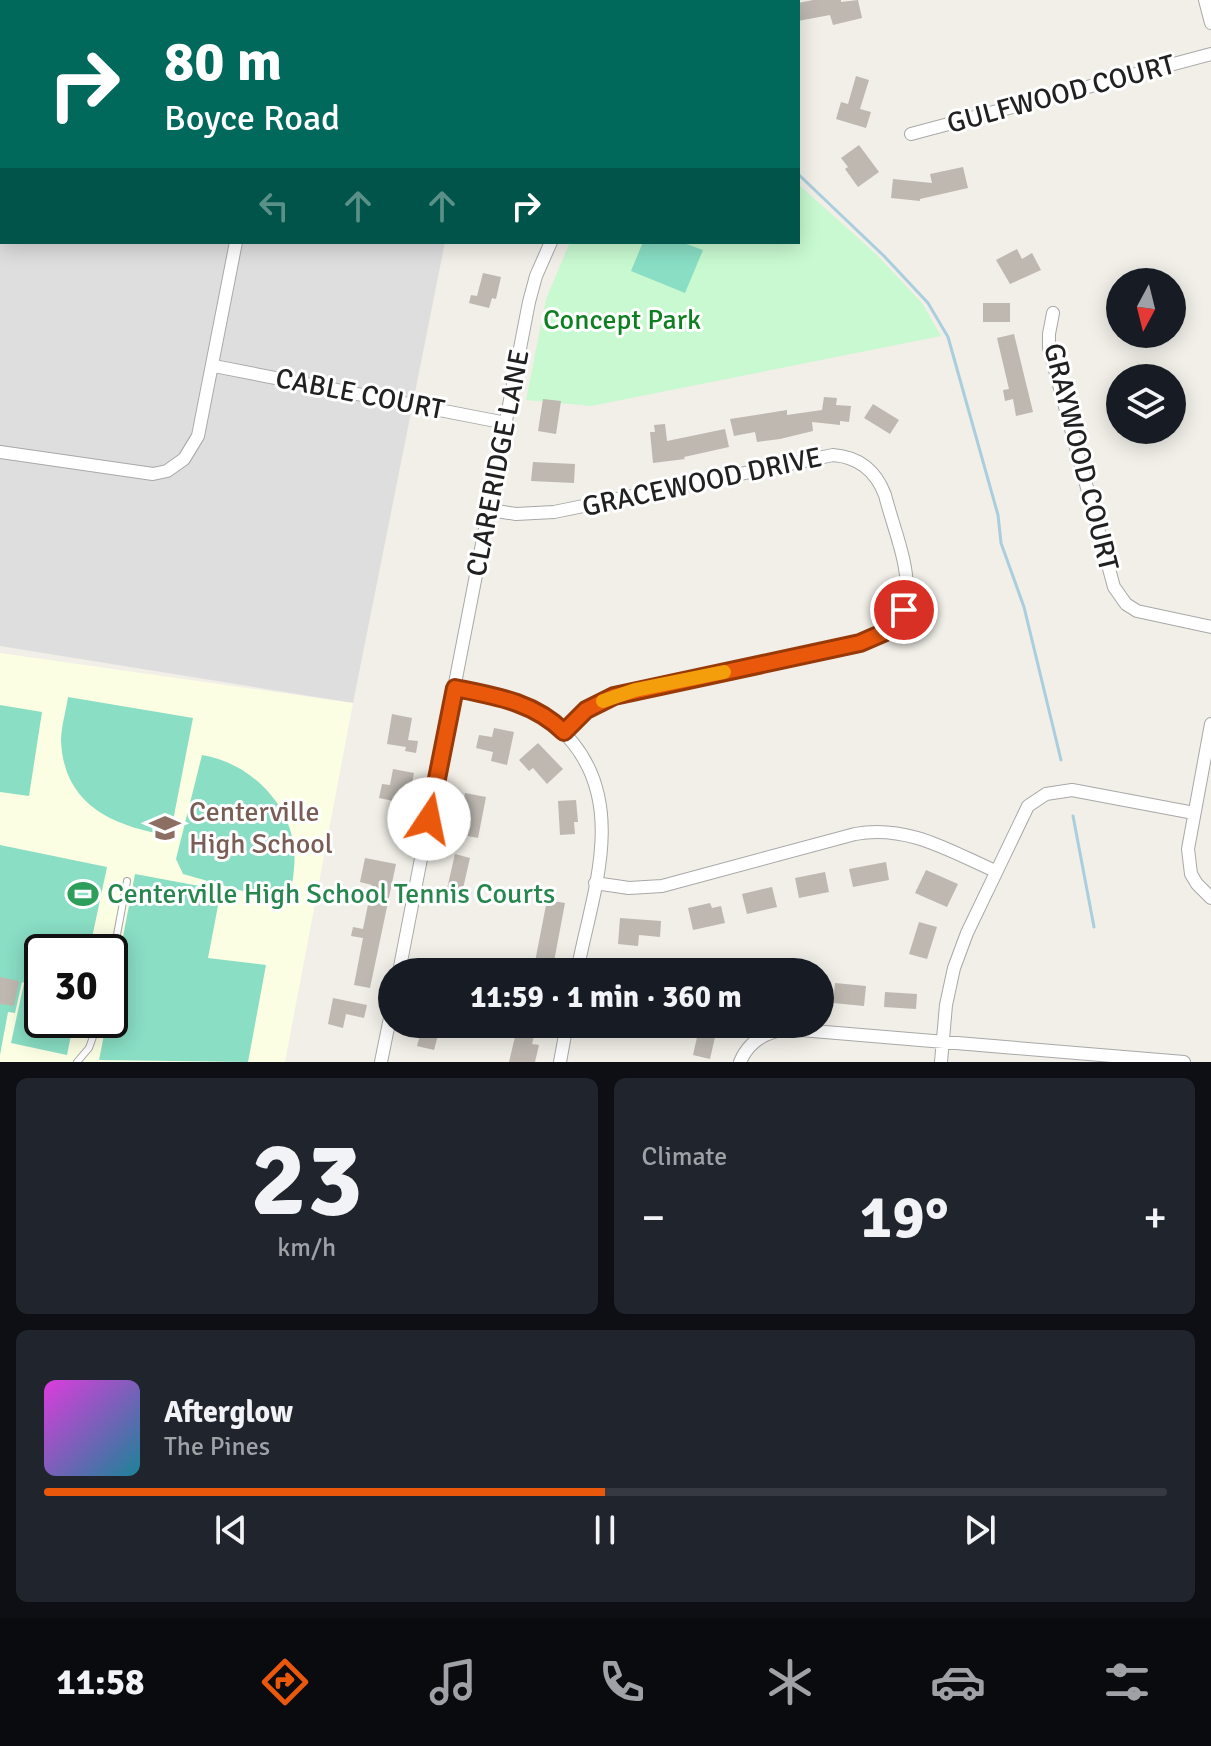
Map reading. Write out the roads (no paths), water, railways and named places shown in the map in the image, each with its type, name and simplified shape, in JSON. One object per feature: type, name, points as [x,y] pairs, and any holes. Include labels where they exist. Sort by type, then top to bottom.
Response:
[{"type":"street","points":[[1205,0],[1211,23]]},
{"type":"street","name":"GULFWOOD COURT","points":[[911,134],[1211,54]]},
{"type":"street","points":[[0,452],[153,474],[167,471],[184,459],[198,436],[236,244]]},
{"type":"street","name":"CLARERIDGE LANE","points":[[402,958],[532,289],[550,244]]},
{"type":"street","name":"GRAYWOOD COURT","points":[[1053,313],[1049,348],[1114,587],[1126,604],[1137,611],[1211,627]]},
{"type":"street","name":"CABLE COURT","points":[[214,366],[506,423]]},
{"type":"street","name":"GRACEWOOD DRIVE","points":[[490,510],[516,514],[554,512],[833,455],[843,455],[864,464],[880,483],[885,495],[908,590],[904,610],[890,630],[860,643],[614,696],[586,710],[564,732]]},
{"type":"street","points":[[455,688],[516,701],[545,716],[564,732],[588,766],[600,799],[603,838],[580,958]]},
{"type":"street","points":[[1211,724],[1188,849],[1188,862],[1197,884],[1211,898]]},
{"type":"street","points":[[941,1062],[946,1005],[954,968],[995,871],[1028,806],[1046,794],[1072,790],[1194,813]]},
{"type":"street","points":[[595,883],[629,888],[662,886],[855,834],[885,830],[918,837],[995,871]]},
{"type":"street","points":[[740,1062],[752,1043],[765,1034],[789,1029],[1184,1062]]},
{"type":"street","points":[[381,1062],[386,1038]]},
{"type":"street","points":[[560,1062],[564,1038]]},
{"type":"lane","points":[[117,934],[127,881]]},
{"type":"lane","points":[[77,1062],[89,1048],[93,1038]]},
{"type":"waterway","points":[[800,176],[928,303],[948,337],[998,515],[1001,543],[1024,607],[1061,760]]},
{"type":"waterway","points":[[1073,816],[1094,927]]},
{"type":"place","name":"Centerville High School","points":[[165,828]]},
{"type":"place","name":"Centerville High School Tennis Courts","points":[[83,894]]},
{"type":"park label","name":"Concept Park","points":[[622,320]]}]
